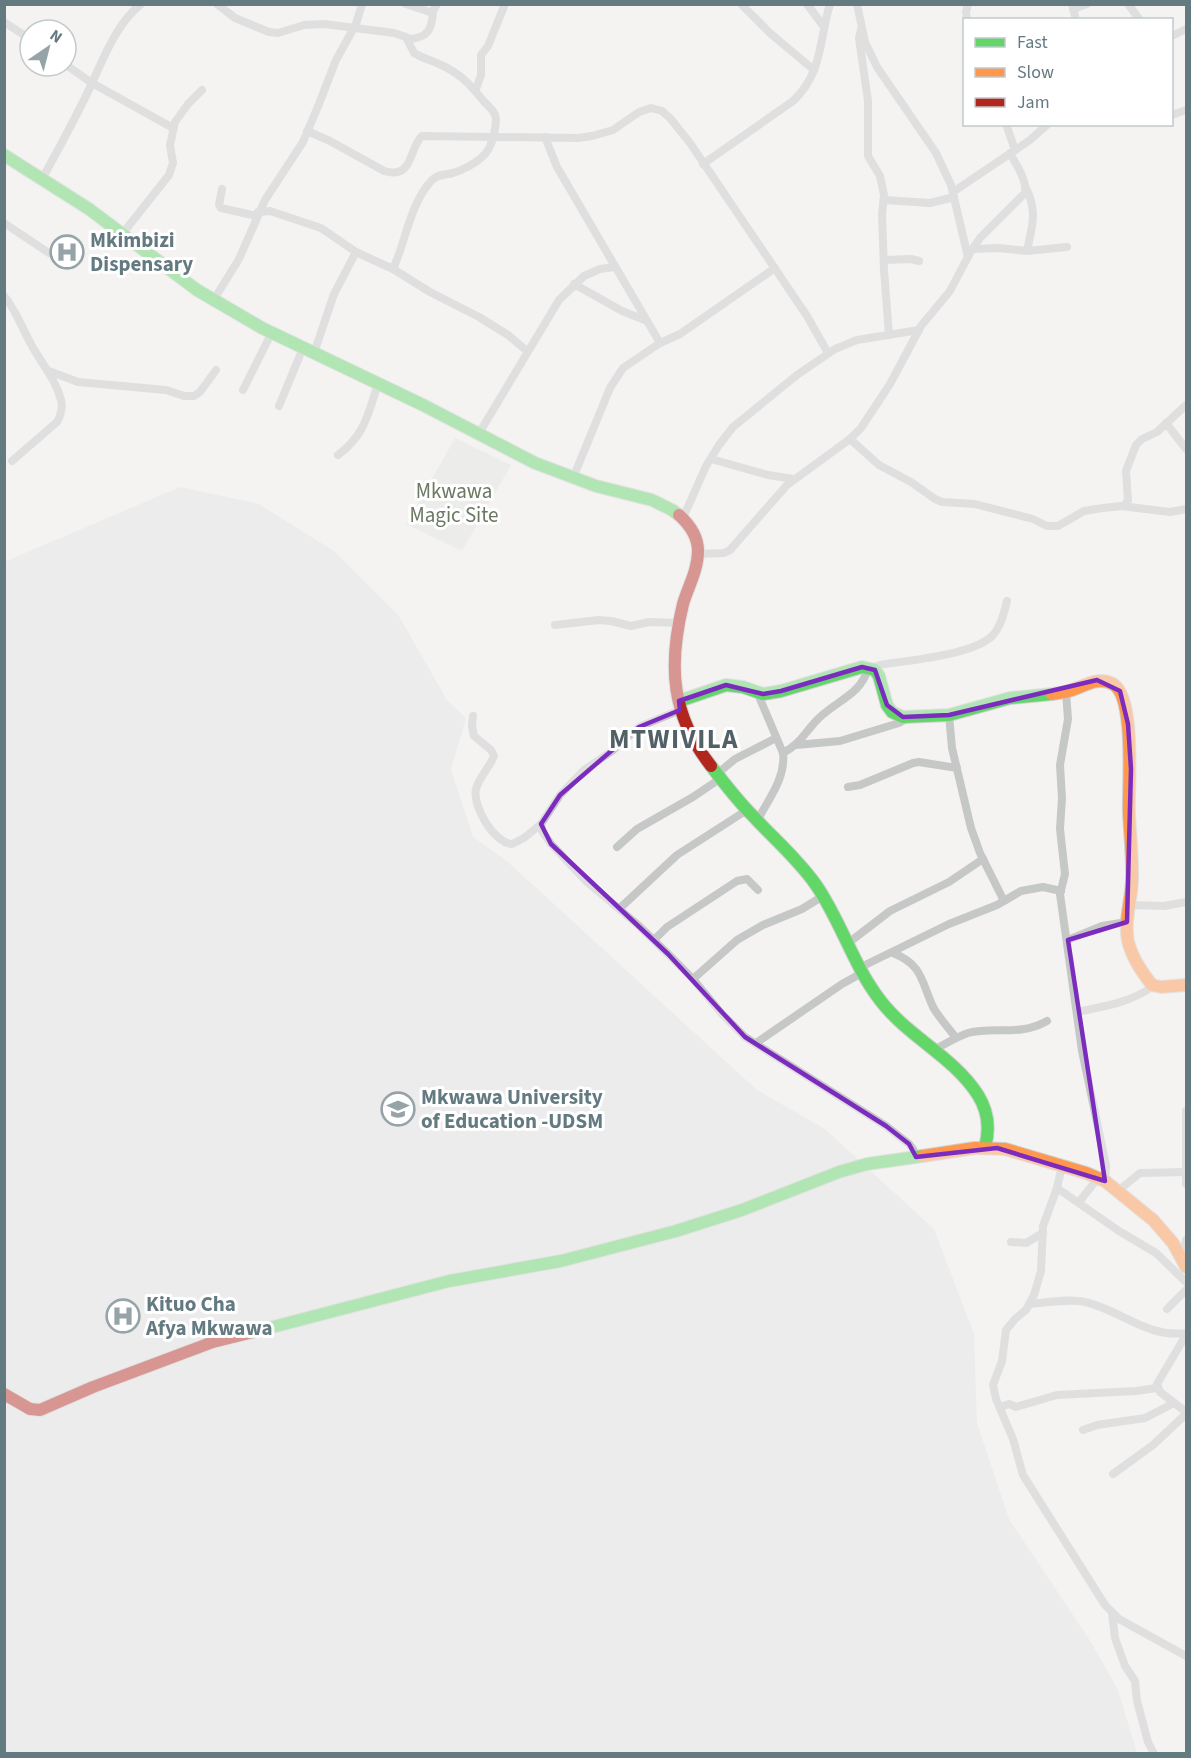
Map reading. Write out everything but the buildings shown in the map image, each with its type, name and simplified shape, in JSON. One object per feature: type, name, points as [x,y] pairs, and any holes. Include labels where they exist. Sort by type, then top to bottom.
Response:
[{"type":"street","points":[[42,179],[107,50],[123,25],[141,4]]},
{"type":"street","points":[[217,4],[235,18],[269,32],[278,33],[304,25],[330,24],[394,33],[408,39],[425,36],[432,22],[435,8]]},
{"type":"street","points":[[213,301],[239,259],[257,214],[298,149],[320,104],[336,60],[354,28],[362,4]]},
{"type":"street","points":[[406,4],[426,11],[435,8]]},
{"type":"street","points":[[476,89],[482,75],[481,55],[488,46],[505,4]]},
{"type":"street","points":[[741,4],[771,34],[814,70]]},
{"type":"street","points":[[807,4],[824,27]]},
{"type":"street","points":[[703,164],[793,101],[803,91],[820,54],[830,4]]},
{"type":"street","points":[[857,4],[865,42],[877,67],[936,153],[953,195],[968,257]]},
{"type":"street","points":[[1072,7],[1087,4]]},
{"type":"street","points":[[1128,4],[1138,18]]},
{"type":"street","points":[[4,22],[18,31]]},
{"type":"street","points":[[861,29],[860,45],[868,101],[868,156],[880,176],[884,200],[882,214],[889,335]]},
{"type":"street","points":[[393,269],[413,212],[428,185],[440,175],[452,173],[480,159],[488,150],[493,137],[495,112],[476,89],[450,70],[414,53],[408,39]]},
{"type":"street","points":[[78,73],[173,128]]},
{"type":"street","points":[[123,233],[172,169],[173,155],[170,146],[175,122],[202,90]]},
{"type":"street","points":[[307,131],[384,171],[394,172],[405,167],[422,136],[578,138],[606,133],[639,112],[651,108],[656,109],[666,114],[679,128],[807,316],[828,353]]},
{"type":"street","points":[[1006,126],[1012,151],[1035,213],[1027,251]]},
{"type":"street","points":[[884,200],[930,203],[953,195],[1039,134],[1046,126]]},
{"type":"street","points":[[544,137],[557,167],[660,344]]},
{"type":"street","points":[[4,155],[82,203],[213,301],[309,351],[426,406],[478,435],[573,478],[658,502],[683,518],[695,537],[698,554],[675,646],[679,706],[690,737],[747,810],[792,855],[822,896],[860,971],[881,1002],[894,1016],[964,1074],[979,1097],[987,1115],[989,1129],[985,1147]]},
{"type":"street","points":[[698,554],[724,553],[730,550],[794,479],[850,439],[861,428],[880,399],[918,330],[950,291],[973,249],[987,230],[1020,200],[1026,187]]},
{"type":"street","points":[[222,189],[219,205],[222,208],[257,214],[270,211],[310,224],[337,238],[356,252],[393,269],[499,329],[527,351]]},
{"type":"street","points":[[4,223],[49,253]]},
{"type":"street","points":[[973,249],[998,248],[1027,251],[1067,247]]},
{"type":"street","points":[[279,406],[309,351],[334,294],[356,252]]},
{"type":"street","points":[[884,260],[919,261]]},
{"type":"street","points":[[478,435],[559,300],[584,276],[600,269],[614,267]]},
{"type":"street","points":[[573,478],[610,388],[623,368],[680,334],[775,268]]},
{"type":"street","points":[[574,284],[622,311],[647,321]]},
{"type":"street","points":[[4,296],[14,309],[31,344],[49,371],[62,402],[62,414],[57,423],[12,461]]},
{"type":"street","points":[[683,518],[711,459],[734,427],[797,375],[828,353],[857,340],[918,330]]},
{"type":"street","points":[[243,390],[272,332]]},
{"type":"street","points":[[49,371],[78,382],[166,390],[184,396],[194,396],[200,392],[216,370]]},
{"type":"street","points":[[338,455],[352,444],[363,428],[378,384]]},
{"type":"street","points":[[1124,506],[1128,500],[1126,471],[1134,448],[1142,439],[1158,432],[1186,405]]},
{"type":"street","points":[[1166,423],[1186,449]]},
{"type":"street","points":[[850,439],[879,465],[942,502],[975,504],[1033,519],[1052,527],[1084,511],[1124,506],[1159,512],[1180,512],[1186,509]]},
{"type":"street","points":[[711,459],[768,475],[794,479]]},
{"type":"street","points":[[473,716],[474,737],[494,756],[478,784],[477,806],[500,841],[512,844],[524,838],[541,824],[560,795],[584,770],[612,751],[639,728],[704,691],[726,686],[743,687],[763,694],[781,691],[850,670],[962,651],[976,646],[993,635],[1002,619],[1007,601]]},
{"type":"street","points":[[555,625],[599,620],[631,626],[649,622],[680,623]]},
{"type":"street","points":[[870,668],[879,676],[887,705],[892,712],[903,717],[949,716],[1010,698],[1066,692],[1089,682],[1106,681],[1120,691],[1128,724],[1131,769],[1129,810],[1132,882],[1128,941],[1145,978],[1154,987]]},
{"type":"street","points":[[783,753],[796,745],[817,719],[856,690],[870,668]]},
{"type":"street","points":[[757,692],[783,753],[784,763],[781,778],[757,821]]},
{"type":"street","points":[[1066,692],[1068,719],[1059,765],[1062,798],[1060,829],[1065,864],[1061,891],[1082,1052],[1106,1165],[1102,1179],[1079,1202]]},
{"type":"street","points":[[949,716],[950,736],[971,828],[983,859],[1004,901]]},
{"type":"street","points":[[796,745],[847,739],[911,717]]},
{"type":"street","points":[[617,847],[637,829],[693,797],[719,776],[735,759],[776,738]]},
{"type":"street","points":[[848,787],[860,785],[912,763],[957,768]]},
{"type":"street","points":[[619,909],[677,855],[747,810]]},
{"type":"street","points":[[541,824],[542,831],[551,844],[587,882],[654,940],[693,979],[733,1026],[886,1126],[909,1143],[915,1157]]},
{"type":"street","points":[[847,944],[890,910],[949,882],[983,859]]},
{"type":"street","points":[[654,940],[668,927],[737,881],[747,879],[758,890]]},
{"type":"street","points":[[756,1043],[860,971],[950,924],[1034,887],[1043,886],[1061,891]]},
{"type":"street","points":[[693,979],[737,940],[822,896]]},
{"type":"street","points":[[1130,905],[1164,906],[1186,902]]},
{"type":"street","points":[[1068,940],[1102,926],[1128,922]]},
{"type":"street","points":[[893,953],[902,956],[917,968],[934,1008],[956,1038]]},
{"type":"street","points":[[1077,1012],[1099,1008],[1154,987],[1186,986]]},
{"type":"street","points":[[934,1050],[956,1038],[979,1032],[1016,1030],[1040,1025],[1047,1021]]},
{"type":"street","points":[[1186,1111],[1186,1184]]},
{"type":"street","points":[[4,1394],[30,1409],[40,1410],[93,1387],[213,1342],[449,1281],[561,1262],[706,1222],[839,1172],[867,1164],[985,1147],[1005,1149],[1102,1179],[1119,1190],[1153,1220],[1173,1243],[1184,1262]]},
{"type":"street","points":[[1062,1166],[1046,1218],[1041,1271],[1029,1304],[1023,1313],[1010,1324],[1004,1336],[1002,1361],[993,1385],[1013,1439],[1023,1475],[1089,1581],[1112,1613],[1143,1634],[1186,1656]]},
{"type":"street","points":[[1119,1190],[1140,1173],[1186,1172]]},
{"type":"street","points":[[1057,1188],[1119,1231],[1156,1253],[1186,1282]]},
{"type":"street","points":[[1011,1242],[1026,1243],[1043,1233]]},
{"type":"street","points":[[1184,1262],[1186,1240]]},
{"type":"street","points":[[1167,1309],[1186,1290]]},
{"type":"street","points":[[1029,1304],[1083,1301],[1156,1332],[1186,1334]]},
{"type":"street","points":[[1157,1388],[1162,1374],[1186,1334]]},
{"type":"street","points":[[1000,1407],[1008,1404],[1016,1407],[1057,1395],[1157,1388],[1186,1413],[1153,1445],[1113,1474]]},
{"type":"street","points":[[1083,1430],[1097,1425],[1144,1418],[1174,1403]]},
{"type":"street","points":[[1112,1613],[1115,1638],[1123,1662],[1135,1681],[1137,1701],[1148,1742],[1154,1754]]},
{"type":"highlighted area","points":[[862,667],[875,670],[887,705],[903,717],[949,715],[1097,680],[1120,691],[1128,724],[1131,769],[1127,922],[1068,940],[1105,1181],[997,1148],[916,1157],[909,1144],[886,1126],[745,1037],[668,954],[551,844],[541,824],[560,795],[639,727],[680,710],[679,701],[726,685],[763,694],[781,691]]},
{"type":"shaded area","name":"Mkwawa University of Education -UDSM","points":[[180,487],[259,504],[334,551],[399,616],[447,700],[466,718],[451,770],[473,837],[507,861],[757,1090],[825,1129],[934,1229],[974,1334],[977,1423],[1009,1519],[1091,1642],[1118,1690],[1137,1753],[5,1753],[4,562]]},
{"type":"green space","name":"Mkwawa Magic Site","points":[[455,438],[511,465],[462,551],[406,524]]},
{"type":"traffic: fast","points":[[4,155],[89,209],[197,290],[262,328],[423,405],[535,463],[596,486],[652,500],[679,515]]},
{"type":"traffic: fast","points":[[679,701],[726,685],[743,687],[763,694],[781,691],[862,667],[875,670],[879,676],[887,705],[892,712],[903,717],[949,715],[1010,698],[1052,694]]},
{"type":"traffic: fast","points":[[711,766],[741,803],[809,875],[833,913],[862,972],[880,1000],[904,1025],[968,1081],[984,1107],[987,1120],[985,1147]]},
{"type":"traffic: fast","points":[[265,1329],[449,1281],[561,1261],[676,1231],[742,1210],[839,1172],[867,1164],[923,1156]]},
{"type":"traffic: slow","points":[[1052,694],[1101,681],[1113,684],[1120,692],[1125,706],[1129,744],[1132,873],[1127,919],[1128,941],[1135,959],[1152,985],[1161,987],[1186,985]]},
{"type":"traffic: slow","points":[[923,1156],[975,1148],[1005,1149],[1086,1173],[1105,1181],[1153,1220],[1173,1243],[1186,1267]]},
{"type":"traffic: jam","points":[[679,515],[693,531],[698,551],[678,627],[675,648],[676,689],[688,728],[711,766]]},
{"type":"traffic: jam","points":[[4,1394],[30,1409],[40,1410],[93,1387],[213,1342],[265,1329]]},
{"type":"place","name":"Mkimbizi Dispensary","points":[[67,252]]},
{"type":"place","name":"Mkwawa University of Education -UDSM","points":[[398,1109]]},
{"type":"place","name":"Kituo Cha Afya Mkwawa","points":[[123,1316]]},
{"type":"district","name":"MTWIVILA","points":[[674,739]]}]
